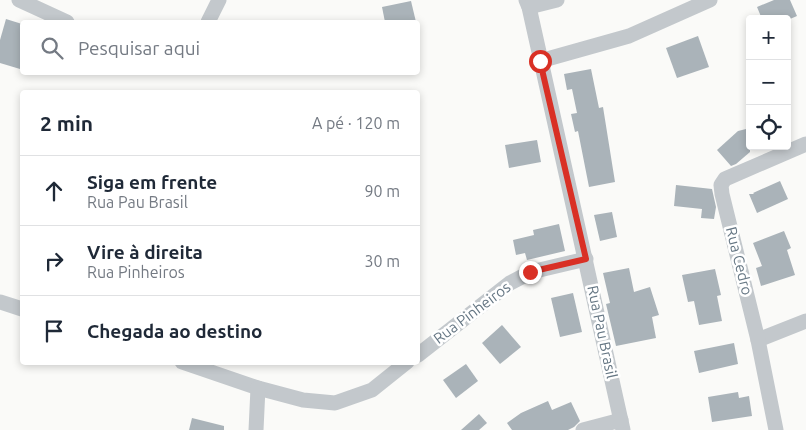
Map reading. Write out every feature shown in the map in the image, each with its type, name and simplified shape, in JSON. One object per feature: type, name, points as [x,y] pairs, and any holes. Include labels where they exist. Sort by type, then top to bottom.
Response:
[{"type":"street","points":[[19,0],[62,20]]},
{"type":"street","points":[[209,20],[219,0]]},
{"type":"street","points":[[527,4],[557,0]]},
{"type":"street","points":[[540,61],[629,36],[710,0]]},
{"type":"street","name":"Rua Pau Brasil","points":[[527,4],[622,425]]},
{"type":"street","name":"Rua Cedro","points":[[776,430],[758,340],[721,185],[725,179],[806,144]]},
{"type":"street","name":"Rua Pinheiros","points":[[420,352],[510,283],[530,272],[586,259]]},
{"type":"street","points":[[0,302],[20,308]]},
{"type":"street","points":[[758,340],[806,321]]},
{"type":"street","points":[[191,365],[258,388],[304,400],[335,402],[372,390],[403,365]]},
{"type":"street","points":[[256,430],[258,388]]},
{"type":"street","points":[[583,430],[622,425]]},
{"type":"building","points":[[774,0],[790,0],[797,16],[791,19],[791,15],[760,15],[757,7]]},
{"type":"building","points":[[411,1],[416,20],[385,20],[382,7]]},
{"type":"building","points":[[6,19],[20,23],[20,69],[0,63],[0,40]]},
{"type":"building","points":[[698,36],[709,67],[677,78],[666,48]]},
{"type":"building","points":[[591,69],[599,108],[603,107],[615,182],[589,187],[578,131],[575,132],[571,114],[577,113],[572,89],[567,90],[564,74]]},
{"type":"building","points":[[746,129],[746,150],[750,150],[750,152],[731,166],[717,150],[738,131]]},
{"type":"building","points":[[537,140],[541,162],[509,168],[505,145]]},
{"type":"building","points":[[780,181],[788,199],[757,213],[749,194],[754,194]]},
{"type":"building","points":[[676,185],[712,189],[716,207],[714,219],[701,218],[702,209],[674,206]]},
{"type":"building","points":[[612,212],[617,237],[600,241],[594,215]]},
{"type":"building","points":[[559,224],[565,251],[527,260],[525,253],[516,255],[513,240],[534,235],[533,230]]},
{"type":"building","points":[[784,231],[791,248],[787,250],[795,275],[761,286],[756,268],[762,266],[753,243]]},
{"type":"building","points":[[629,268],[634,292],[650,287],[659,315],[652,317],[656,338],[616,346],[606,304],[610,303],[603,273]]},
{"type":"building","points":[[715,269],[721,295],[717,296],[722,321],[699,325],[694,301],[688,302],[682,275]]},
{"type":"building","points":[[573,293],[582,332],[560,337],[551,298]]},
{"type":"building","points":[[502,325],[521,347],[500,364],[482,343]]},
{"type":"building","points":[[734,343],[738,364],[699,373],[694,351]]},
{"type":"building","points":[[466,364],[478,381],[456,398],[443,380]]},
{"type":"building","points":[[738,392],[739,398],[749,396],[752,416],[712,422],[708,397]]},
{"type":"building","points":[[548,401],[552,410],[571,402],[580,421],[568,430],[512,430],[507,423],[521,413]]},
{"type":"building","points":[[479,414],[487,423],[479,430],[461,430]]},
{"type":"building","points":[[192,418],[224,426],[224,430],[189,430]]},
{"type":"route","points":[[530,272],[586,259],[540,61]]}]
